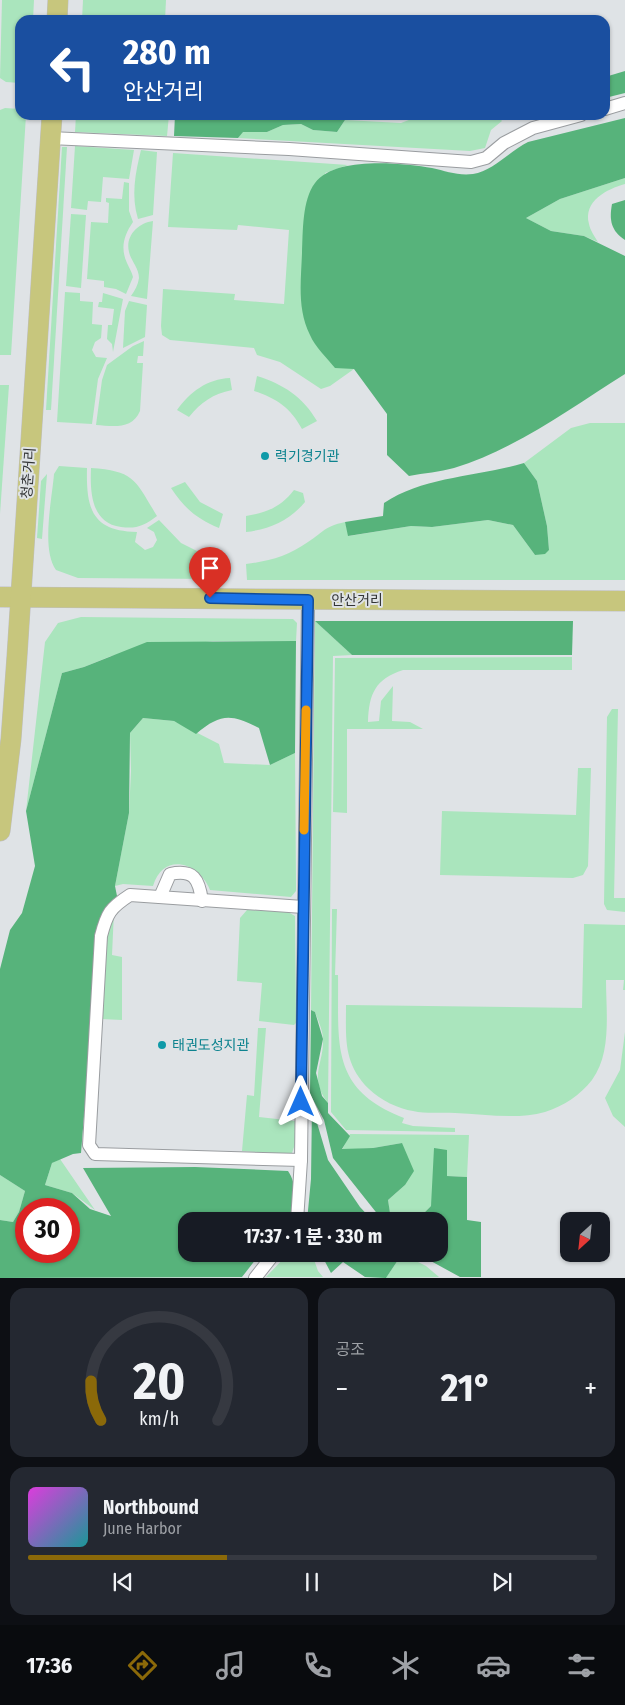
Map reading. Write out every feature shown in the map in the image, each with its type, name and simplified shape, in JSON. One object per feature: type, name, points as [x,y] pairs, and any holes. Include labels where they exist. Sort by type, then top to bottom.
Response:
[{"type":"main road","points":[[57,15],[58,0]]},
{"type":"main road","name":"청춘거리","points":[[0,831],[11,739],[52,120]]},
{"type":"main road","name":"안산거리","points":[[0,597],[80,600],[228,598],[625,601]]},
{"type":"street","points":[[610,108],[625,103]]},
{"type":"street","points":[[50,138],[290,150],[471,162],[486,158],[513,137],[533,128],[563,120]]},
{"type":"street","points":[[298,1212],[301,1160],[308,600]]},
{"type":"street","points":[[160,898],[170,874],[181,872],[192,875],[200,884],[202,901]]},
{"type":"street","points":[[301,1160],[95,1154],[89,1145],[101,936],[108,914],[114,906],[130,895],[303,907]]},
{"type":"street","points":[[256,1278],[268,1262]]},
{"type":"green space","points":[[2,0],[34,0],[33,15],[15,15],[15,83],[6,82],[0,78]]},
{"type":"green space","points":[[83,0],[166,0],[165,15],[82,15]]},
{"type":"green space","points":[[625,71],[625,93],[610,97],[610,76]]},
{"type":"green space","points":[[5,108],[15,109],[15,120],[26,120],[11,355],[0,355],[0,110]]},
{"type":"green space","points":[[625,118],[625,178],[560,199],[526,218],[551,231],[584,236],[625,256],[625,374],[564,414],[499,450],[454,468],[409,476],[387,455],[387,414],[354,369],[335,368],[315,344],[306,325],[301,305],[304,216],[308,198],[315,183],[325,174],[338,169],[353,165],[387,163],[432,168],[457,174],[473,174],[488,169],[528,142]]},
{"type":"green space","points":[[76,120],[169,120],[167,136],[75,132]]},
{"type":"green space","points":[[175,120],[345,120],[337,132],[313,130],[301,124],[283,125],[267,132],[243,132],[238,138],[174,136]]},
{"type":"green space","points":[[345,120],[401,123],[409,120],[502,121],[491,130],[485,148],[470,151],[238,138],[242,132],[267,132],[283,125],[301,124],[313,130],[337,132]]},
{"type":"green space","points":[[75,146],[134,150],[129,179],[103,177],[101,202],[88,201],[87,210],[71,208]]},
{"type":"green space","points":[[62,147],[67,147],[51,410],[46,410]]},
{"type":"green space","points":[[141,150],[157,152],[153,215],[138,219],[135,185]]},
{"type":"green space","points":[[173,153],[348,165],[325,173],[354,369],[330,386],[321,389],[280,362],[257,355],[254,348],[170,340],[162,335],[163,289],[235,294],[234,300],[284,304],[289,230],[238,225],[237,230],[168,227]]},
{"type":"green space","points":[[625,178],[625,184],[611,189],[598,197],[590,209],[588,216],[590,226],[598,242],[584,236],[551,231],[526,218],[560,199]]},
{"type":"green space","points":[[124,182],[129,183],[129,211],[133,222],[125,237],[123,247],[133,277],[126,294],[116,289],[104,287],[104,281],[87,279],[91,222],[108,223],[109,203],[106,202],[106,198],[122,199]]},
{"type":"green space","points":[[625,200],[625,240],[614,229],[611,215],[612,204]]},
{"type":"green space","points":[[71,214],[86,215],[81,288],[66,286]]},
{"type":"green space","points":[[153,221],[147,299],[131,296],[139,278],[128,246],[131,236],[138,227]]},
{"type":"green space","points":[[65,292],[80,293],[80,301],[93,302],[92,324],[102,325],[101,338],[95,342],[92,350],[96,357],[107,358],[98,379],[92,424],[57,422]]},
{"type":"green space","points":[[103,293],[123,299],[113,352],[112,344],[107,339],[108,325],[112,325],[114,309],[98,307],[99,302],[102,302]]},
{"type":"green space","points":[[129,301],[147,305],[145,337],[123,348],[125,311]]},
{"type":"green space","points":[[144,341],[143,356],[138,356],[137,363],[143,363],[140,411],[137,417],[121,426],[96,425],[102,380],[107,365],[133,346]]},
{"type":"green space","points":[[257,376],[292,392],[317,421],[302,429],[293,415],[282,405],[254,391]]},
{"type":"green space","points":[[230,378],[232,390],[208,399],[189,417],[177,410],[193,392],[214,381]]},
{"type":"green space","points":[[0,385],[9,385],[0,514]]},
{"type":"green space","points":[[590,423],[625,423],[625,580],[247,580],[246,564],[286,554],[301,547],[328,528],[345,522],[349,536],[411,526],[432,527],[488,520],[513,525],[535,555],[549,550],[547,526],[537,481],[524,463],[571,428]]},
{"type":"green space","points":[[524,463],[537,481],[547,526],[549,550],[545,554],[535,555],[513,525],[488,520],[432,527],[411,526],[348,536],[345,522],[383,516],[384,503],[400,494],[434,482]]},
{"type":"green space","points":[[59,466],[87,468],[88,495],[95,515],[101,522],[122,531],[137,532],[135,542],[145,550],[153,547],[157,540],[154,532],[147,528],[159,520],[181,543],[217,561],[215,579],[78,578],[56,570],[49,550],[48,537],[54,474]]},
{"type":"green space","points":[[91,468],[117,472],[132,480],[144,494],[157,516],[144,524],[131,528],[111,524],[104,519],[94,505],[91,487]]},
{"type":"green space","points":[[47,474],[42,539],[37,538],[41,481]]},
{"type":"green space","points":[[185,482],[200,502],[223,514],[219,528],[204,521],[192,512],[171,488]]},
{"type":"green space","points":[[294,490],[303,493],[305,502],[299,509],[278,523],[263,529],[246,532],[246,516],[273,508],[284,501]]},
{"type":"green space","points":[[81,617],[293,619],[297,623],[296,641],[213,641],[111,656],[84,667],[62,673],[26,811],[45,642],[58,623]]},
{"type":"green space","points":[[315,621],[352,655],[333,656],[328,1103],[322,1094],[318,1078],[323,1048],[322,1033],[315,1012],[311,1010]]},
{"type":"green space","points":[[315,621],[573,621],[572,655],[352,655]]},
{"type":"green space","points":[[296,641],[295,753],[270,765],[259,728],[233,718],[212,722],[196,734],[174,721],[143,718],[130,733],[129,813],[115,886],[117,896],[102,915],[95,938],[91,1032],[81,1153],[73,1154],[52,1163],[45,1185],[72,1193],[78,1198],[23,1198],[25,1191],[0,1175],[0,969],[10,930],[22,913],[35,866],[26,811],[62,673],[84,667],[147,642]]},
{"type":"green space","points":[[572,657],[572,670],[403,670],[386,678],[375,689],[372,696],[368,722],[379,721],[381,701],[393,686],[392,721],[410,722],[423,729],[347,729],[347,813],[333,812],[335,658]]},
{"type":"green space","points":[[612,709],[618,709],[614,898],[625,898],[625,912],[607,910],[604,904],[607,717]]},
{"type":"green space","points":[[143,718],[174,721],[219,744],[224,763],[270,765],[295,753],[296,891],[291,897],[210,890],[198,873],[182,865],[173,865],[165,868],[158,875],[153,886],[123,884],[115,886],[129,813],[130,733]]},
{"type":"green space","points":[[578,768],[591,768],[588,866],[583,875],[573,878],[440,875],[442,811],[576,815]]},
{"type":"green space","points":[[332,909],[337,909],[335,975],[338,975],[340,1042],[343,1061],[350,1078],[362,1093],[380,1106],[404,1118],[402,1123],[413,1126],[455,1128],[455,1132],[346,1130],[331,1112]]},
{"type":"green space","points":[[247,910],[288,912],[295,916],[296,1023],[294,1025],[259,1021],[262,983],[237,981],[240,918]]},
{"type":"green space","points":[[114,911],[112,955],[122,957],[122,1020],[101,1019],[107,932]]},
{"type":"green space","points":[[584,924],[625,925],[625,990],[623,990],[624,980],[606,980],[607,1019],[603,1057],[592,1080],[559,1107],[523,1116],[408,1110],[390,1103],[373,1093],[354,1070],[346,1040],[346,1005],[582,1008]]},
{"type":"green space","points":[[311,1010],[315,1012],[323,1039],[316,1073],[322,1096],[328,1103],[328,1113],[350,1136],[342,1149],[373,1148],[402,1143],[414,1171],[405,1185],[388,1200],[390,1212],[376,1212],[333,1158],[324,1120],[310,1094]]},
{"type":"green space","points":[[258,1028],[266,1028],[259,1117],[295,1121],[295,1144],[292,1153],[289,1154],[242,1151],[247,1095],[254,1096]]},
{"type":"green space","points":[[625,1032],[625,1127],[613,1116],[605,1098],[620,1070]]},
{"type":"green space","points":[[312,1106],[328,1160],[365,1212],[308,1212],[311,1179]]},
{"type":"green space","points":[[350,1134],[469,1135],[467,1177],[447,1176],[447,1150],[431,1206],[425,1212],[390,1212],[388,1200],[405,1185],[402,1143],[373,1148],[342,1150]]},
{"type":"green space","points":[[434,1148],[447,1150],[447,1176],[467,1177],[467,1220],[481,1222],[481,1277],[460,1277],[433,1262],[448,1262],[448,1212],[425,1212],[431,1206]]},
{"type":"green space","points":[[60,1159],[95,1210],[72,1193],[45,1185],[52,1163]]},
{"type":"green space","points":[[195,1167],[288,1171],[294,1190],[294,1203],[291,1212],[178,1212],[178,1262],[254,1262],[242,1277],[0,1278],[0,1220],[13,1222],[15,1219],[15,1263],[80,1263],[80,1200],[90,1209],[111,1216],[83,1168]]},
{"type":"green space","points":[[0,1175],[25,1191],[23,1198],[15,1198],[15,1219],[13,1222],[0,1220]]},
{"type":"green space","points":[[280,1262],[315,1262],[318,1271],[323,1277],[266,1277]]},
{"type":"green space","points":[[325,1262],[343,1262],[331,1273]]},
{"type":"green space","points":[[343,1262],[397,1262],[386,1278],[365,1277]]},
{"type":"green space","points":[[397,1262],[418,1262],[439,1277],[386,1278]]},
{"type":"slow traffic","points":[[304,830],[306,710]]},
{"type":"place","name":"력기경기관","points":[[265,456]]},
{"type":"place","name":"태권도성지관","points":[[162,1045]]},
{"type":"route","points":[[210,598],[308,600],[301,1102]]}]
